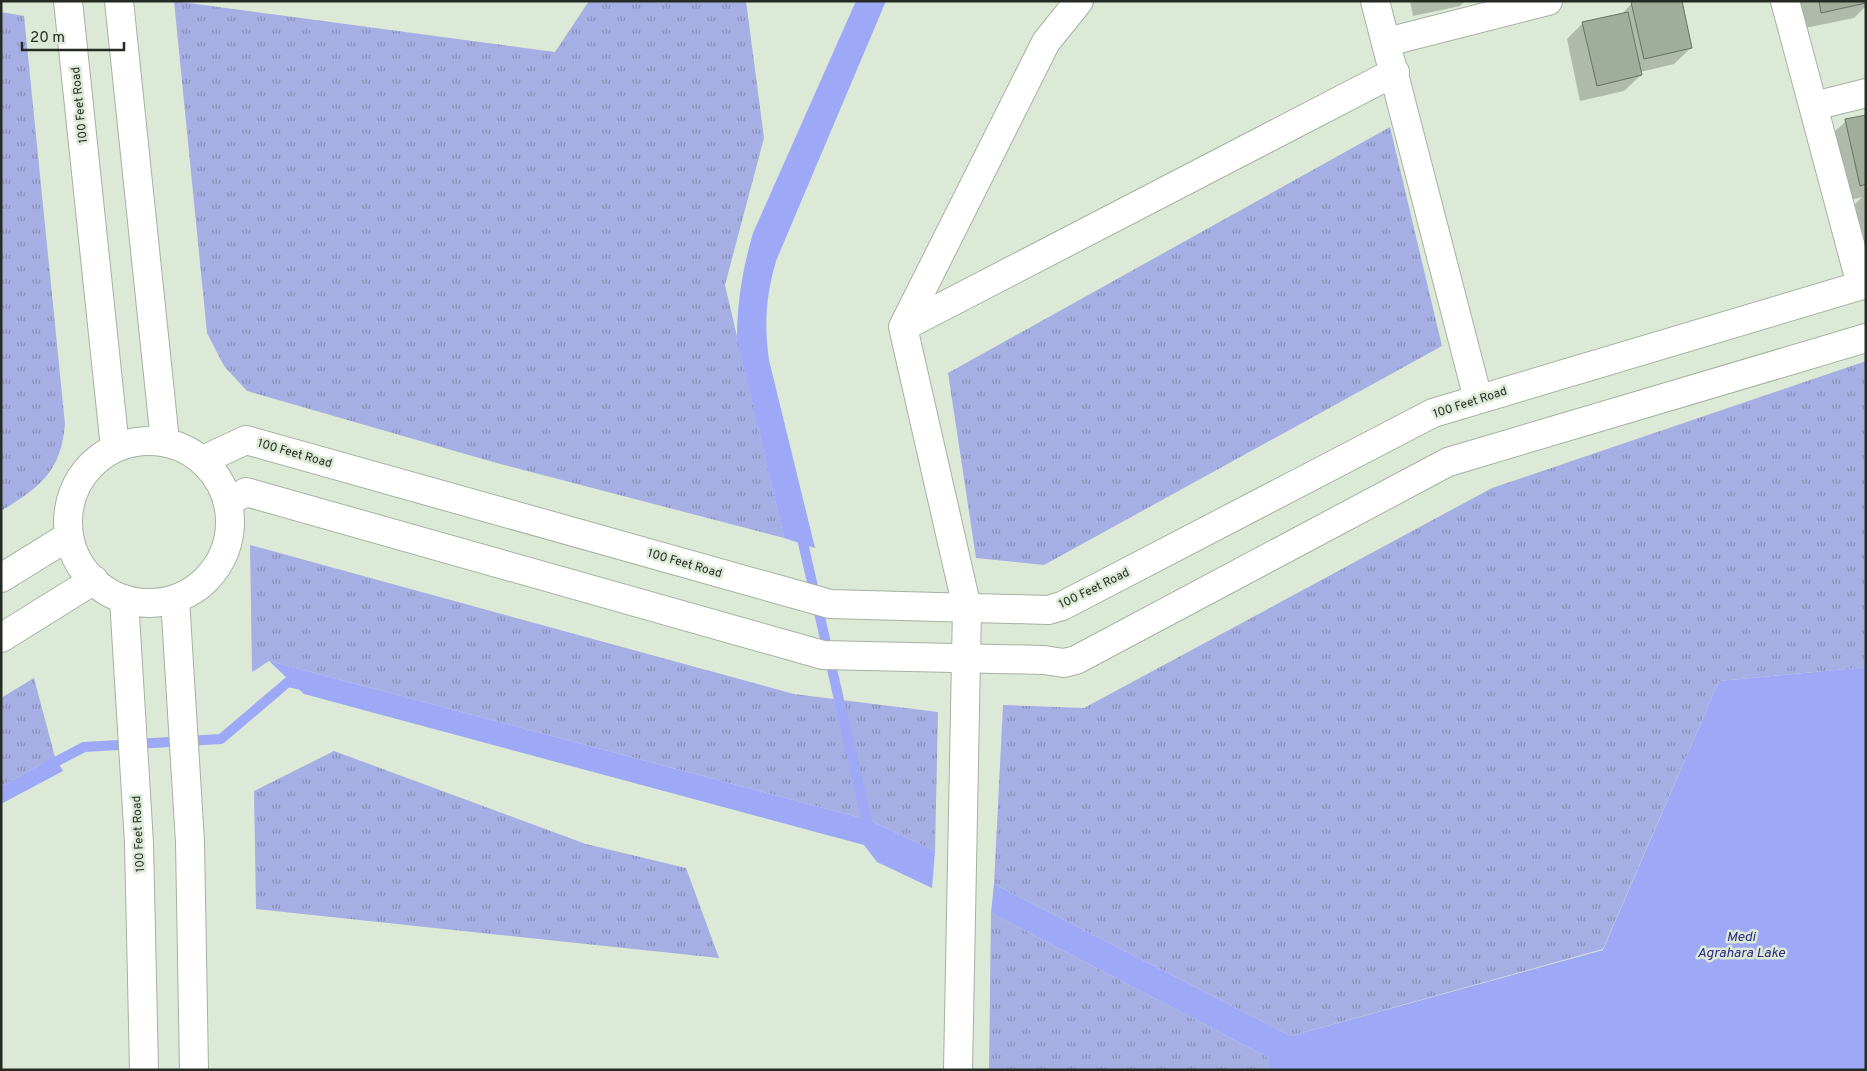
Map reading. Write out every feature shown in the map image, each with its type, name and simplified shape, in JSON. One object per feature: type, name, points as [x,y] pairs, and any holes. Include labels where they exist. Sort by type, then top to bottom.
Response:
[{"type":"main road","name":"100 Feet Road","points":[[68,1],[115,448]]},
{"type":"main road","points":[[119,1],[165,442]]},
{"type":"main road","points":[[958,1070],[967,608],[903,327],[1046,42],[1079,1]]},
{"type":"main road","points":[[1375,1],[1395,72],[1478,399]]},
{"type":"main road","points":[[1386,42],[1548,1]]},
{"type":"main road","points":[[1785,1],[1863,285]]},
{"type":"main road","points":[[903,327],[1395,72]]},
{"type":"main road","points":[[1814,106],[1866,93]]},
{"type":"main road","name":"100 Feet Road","points":[[203,460],[246,440],[830,604],[1048,610],[1062,606],[1433,413],[1863,285]]},
{"type":"main road","points":[[228,502],[246,492],[823,655],[1044,660],[1058,663],[1076,660],[1448,462],[1866,338]]},
{"type":"main road","points":[[144,440],[165,442],[182,447],[203,460],[214,472],[224,490],[228,502],[230,531],[226,551],[215,570],[202,585],[175,599],[150,604],[114,596],[86,572],[76,556],[69,536],[70,508],[79,480],[91,464],[115,448],[144,440]]},
{"type":"main road","points":[[1,578],[69,536]]},
{"type":"main road","points":[[1,638],[94,580]]},
{"type":"main road","name":"100 Feet Road","points":[[124,599],[139,843],[144,1070]]},
{"type":"main road","points":[[175,599],[190,842],[194,1070]]},
{"type":"green space","points":[[174,1],[555,52],[589,1],[746,1],[764,138],[725,285],[784,538],[493,462],[247,391],[224,366],[207,333]]},
{"type":"green space","points":[[1,12],[24,16],[65,424],[59,454],[46,477],[27,494],[1,511]]},
{"type":"green space","points":[[1390,127],[1442,346],[1044,565],[976,558],[948,373]]},
{"type":"green space","points":[[1866,361],[1866,667],[1719,681],[1603,949],[1291,1036],[994,884],[1003,705],[1084,708],[1492,488]]},
{"type":"green space","points":[[250,545],[794,694],[938,712],[935,851],[869,820],[269,661],[252,672]]},
{"type":"green space","points":[[34,678],[55,757],[1,786],[1,698]]},
{"type":"green space","points":[[334,751],[586,844],[686,868],[719,958],[256,909],[254,791]]},
{"type":"green space","points":[[991,913],[1269,1058],[1269,1070],[989,1070]]},
{"type":"water","points":[[856,1],[886,1],[776,261],[767,310],[769,360],[815,548],[784,538],[737,338],[738,311],[746,259],[753,233]]},
{"type":"water","points":[[269,661],[869,820],[935,851],[932,888],[877,862],[864,845],[304,694]]},
{"type":"water","name":"Medi Agrahara Lake","points":[[1866,667],[1866,1070],[1269,1070],[1269,1058],[991,913],[994,884],[1291,1036],[1603,950],[1719,681]]},
{"type":"water","points":[[55,757],[63,771],[1,804],[1,786]]},
{"type":"building","points":[[1682,1],[1692,48],[1644,59],[1631,2]]},
{"type":"building","points":[[1819,1],[1866,1],[1866,3],[1821,13]]},
{"type":"building","points":[[1628,12],[1642,75],[1597,86],[1582,22]]},
{"type":"building","points":[[1866,115],[1866,184],[1860,186],[1845,119]]},
{"type":"waterway","points":[[800,530],[868,826]]},
{"type":"waterway","points":[[46,767],[84,747],[221,739],[288,682],[305,686]]}]
